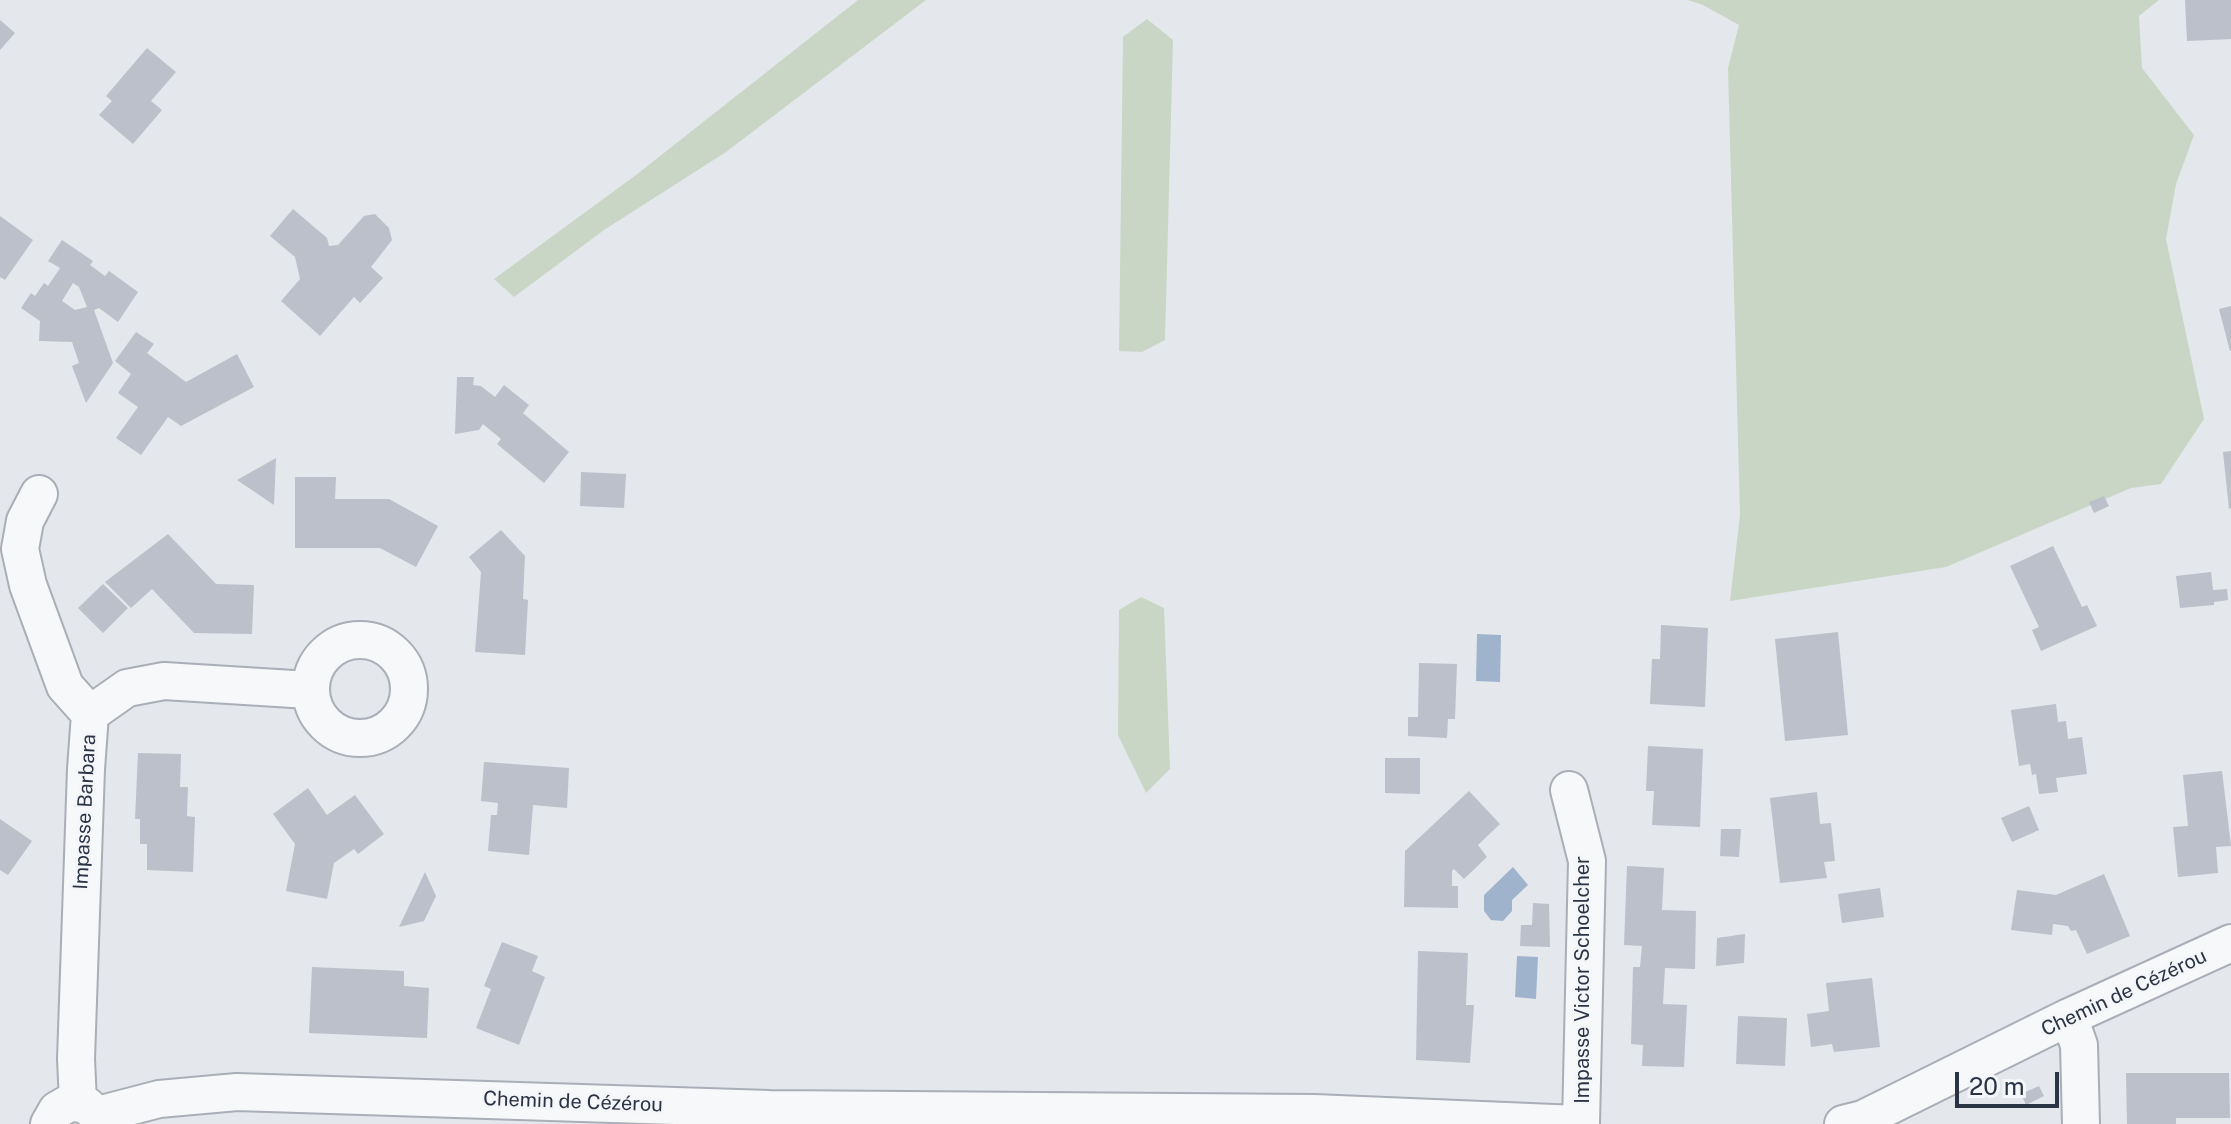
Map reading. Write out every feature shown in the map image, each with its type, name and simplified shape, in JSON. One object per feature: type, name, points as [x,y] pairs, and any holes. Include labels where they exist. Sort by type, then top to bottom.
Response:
[{"type":"street","name":"Impasse Barbara","points":[[39,494],[25,521],[20,549],[28,585],[65,686],[90,714],[77,1043],[92,1114]]},
{"type":"street","points":[[90,714],[127,688],[164,681],[309,690]]},
{"type":"street","name":"Impasse Victor Schoelcher","points":[[1569,790],[1587,861],[1580,1124]]},
{"type":"street","name":"Chemin de Cézérou","points":[[1843,1124],[1863,1119],[2069,1017],[2231,943]]},
{"type":"street","points":[[2069,1017],[2079,1045],[2081,1124]]},
{"type":"street","name":"Chemin de Cézérou","points":[[92,1114],[159,1099],[237,1092],[769,1109],[1314,1113],[1580,1124]]},
{"type":"street","points":[[49,1124],[51,1116],[63,1105],[92,1114]]},
{"type":"green space","points":[[858,0],[926,0],[726,152],[604,230],[514,297],[494,279],[636,175]]},
{"type":"green space","points":[[1688,0],[2159,0],[2139,16],[2142,68],[2194,135],[2176,184],[2166,239],[2204,419],[2161,484],[2131,488],[1946,567],[1730,601],[1740,515],[1728,68],[1739,25]]},
{"type":"green space","points":[[1147,19],[1173,40],[1165,340],[1142,352],[1119,351],[1123,37]]},
{"type":"green space","points":[[1141,597],[1164,608],[1170,769],[1146,793],[1118,735],[1119,610]]},
{"type":"water","points":[[1477,634],[1501,635],[1500,682],[1476,681]]},
{"type":"water","points":[[1513,867],[1528,885],[1512,900],[1512,911],[1503,921],[1491,920],[1484,911],[1484,895]]},
{"type":"water","points":[[1517,956],[1538,957],[1536,999],[1515,997]]},
{"type":"building","points":[[2185,0],[2231,0],[2231,39],[2187,41]]},
{"type":"building","points":[[0,20],[15,33],[0,50]]},
{"type":"building","points":[[147,48],[176,72],[151,101],[162,110],[133,144],[99,115],[112,101],[106,96]]},
{"type":"building","points":[[293,209],[327,238],[329,246],[338,245],[364,216],[375,214],[389,228],[392,240],[371,267],[383,278],[360,303],[354,297],[320,336],[281,301],[300,279],[295,257],[270,236]]},
{"type":"building","points":[[0,216],[33,240],[5,280],[0,277]]},
{"type":"building","points":[[62,240],[93,261],[90,265],[105,276],[109,271],[138,292],[118,322],[99,308],[94,310],[113,363],[86,403],[72,366],[79,363],[72,342],[39,341],[40,321],[21,308],[31,293],[35,296],[44,283],[48,286],[60,268],[48,261]],"holes":[[[73,283],[79,287],[87,307],[75,310],[62,301]]]},
{"type":"building","points":[[2231,306],[2231,351],[2230,351],[2219,309]]},
{"type":"building","points":[[136,332],[154,344],[147,353],[186,382],[237,354],[254,387],[181,426],[168,417],[141,455],[116,438],[138,407],[118,393],[131,374],[115,361]]},
{"type":"building","points":[[457,377],[474,377],[473,385],[481,386],[495,397],[504,385],[529,405],[523,413],[569,452],[544,483],[497,444],[501,439],[483,424],[479,430],[455,434]]},
{"type":"building","points":[[2231,451],[2231,508],[2229,509],[2223,452]]},
{"type":"building","points":[[276,458],[274,505],[237,480]]},
{"type":"building","points":[[581,472],[626,474],[624,508],[580,506]]},
{"type":"building","points":[[295,477],[336,477],[335,499],[389,499],[438,526],[416,567],[380,548],[295,548]]},
{"type":"building","points":[[2104,496],[2109,506],[2094,513],[2089,502]]},
{"type":"building","points":[[501,530],[525,556],[523,599],[528,600],[525,655],[475,652],[481,572],[469,557]]},
{"type":"building","points":[[168,534],[216,584],[254,585],[252,634],[194,633],[152,589],[131,608],[105,582]]},
{"type":"building","points":[[2053,546],[2082,607],[2087,605],[2097,626],[2041,651],[2032,630],[2039,627],[2010,566]]},
{"type":"building","points":[[2211,572],[2213,590],[2227,589],[2228,600],[2214,602],[2214,605],[2180,608],[2176,576]]},
{"type":"building","points":[[103,584],[128,608],[103,633],[78,608]]},
{"type":"building","points":[[1661,625],[1708,628],[1705,707],[1650,704],[1652,659],[1660,659]]},
{"type":"building","points":[[1838,632],[1848,735],[1785,741],[1775,639]]},
{"type":"building","points":[[1419,663],[1457,664],[1455,719],[1448,719],[1447,738],[1408,736],[1408,717],[1418,717]]},
{"type":"building","points":[[2056,704],[2058,722],[2066,721],[2068,739],[2082,737],[2087,774],[2056,778],[2058,792],[2039,794],[2036,774],[2032,775],[2030,764],[2019,766],[2011,710]]},
{"type":"building","points":[[1648,746],[1703,749],[1700,827],[1652,825],[1654,791],[1646,791]]},
{"type":"building","points":[[138,753],[181,754],[180,787],[188,787],[187,816],[195,817],[193,872],[147,870],[147,844],[140,844],[140,819],[135,819]]},
{"type":"building","points":[[1385,758],[1420,758],[1420,794],[1385,793]]},
{"type":"building","points":[[484,762],[569,768],[567,808],[533,805],[529,855],[488,851],[491,815],[497,815],[498,803],[481,801]]},
{"type":"building","points":[[2222,771],[2231,846],[2216,847],[2218,873],[2178,877],[2173,827],[2188,826],[2183,775]]},
{"type":"building","points":[[308,788],[327,815],[355,795],[384,834],[358,854],[354,849],[334,863],[327,899],[286,891],[295,844],[273,814]]},
{"type":"building","points":[[1469,791],[1500,824],[1478,845],[1487,857],[1464,879],[1454,869],[1452,871],[1452,886],[1458,886],[1458,908],[1404,907],[1405,851]]},
{"type":"building","points":[[1817,792],[1820,824],[1831,823],[1835,861],[1824,862],[1827,878],[1780,883],[1770,798]]},
{"type":"building","points":[[2029,806],[2039,830],[2012,842],[2001,818]]},
{"type":"building","points":[[0,819],[32,841],[8,875],[0,870]]},
{"type":"building","points":[[1721,829],[1741,829],[1739,857],[1720,856]]},
{"type":"building","points":[[1627,866],[1664,868],[1662,910],[1696,911],[1695,969],[1665,968],[1663,1004],[1687,1005],[1684,1067],[1642,1066],[1643,1045],[1631,1044],[1633,967],[1640,967],[1642,946],[1624,945]]},
{"type":"building","points":[[425,872],[436,896],[424,921],[399,927]]},
{"type":"building","points":[[2104,874],[2130,936],[2087,954],[2076,930],[2071,931],[2068,926],[2053,924],[2052,935],[2011,930],[2017,890],[2056,895]]},
{"type":"building","points":[[1880,888],[1884,917],[1842,923],[1838,894]]},
{"type":"building","points":[[1533,903],[1549,904],[1550,947],[1520,946],[1521,925],[1532,925]]},
{"type":"building","points":[[1745,934],[1744,963],[1716,966],[1717,938]]},
{"type":"building","points":[[502,942],[538,956],[532,971],[545,977],[519,1045],[476,1028],[491,989],[484,986]]},
{"type":"building","points":[[1418,951],[1468,953],[1466,1005],[1474,1005],[1470,1063],[1416,1060]]},
{"type":"building","points":[[312,967],[404,971],[404,986],[429,988],[427,1038],[309,1033]]},
{"type":"building","points":[[1872,978],[1880,1047],[1834,1052],[1832,1044],[1811,1047],[1807,1014],[1829,1011],[1826,983]]},
{"type":"building","points":[[1738,1016],[1787,1018],[1785,1066],[1736,1064]]},
{"type":"building","points":[[2126,1073],[2229,1073],[2230,1118],[2176,1118],[2176,1124],[2127,1124]]},
{"type":"building","points":[[2039,1086],[2044,1096],[2026,1105],[2021,1094]]}]
